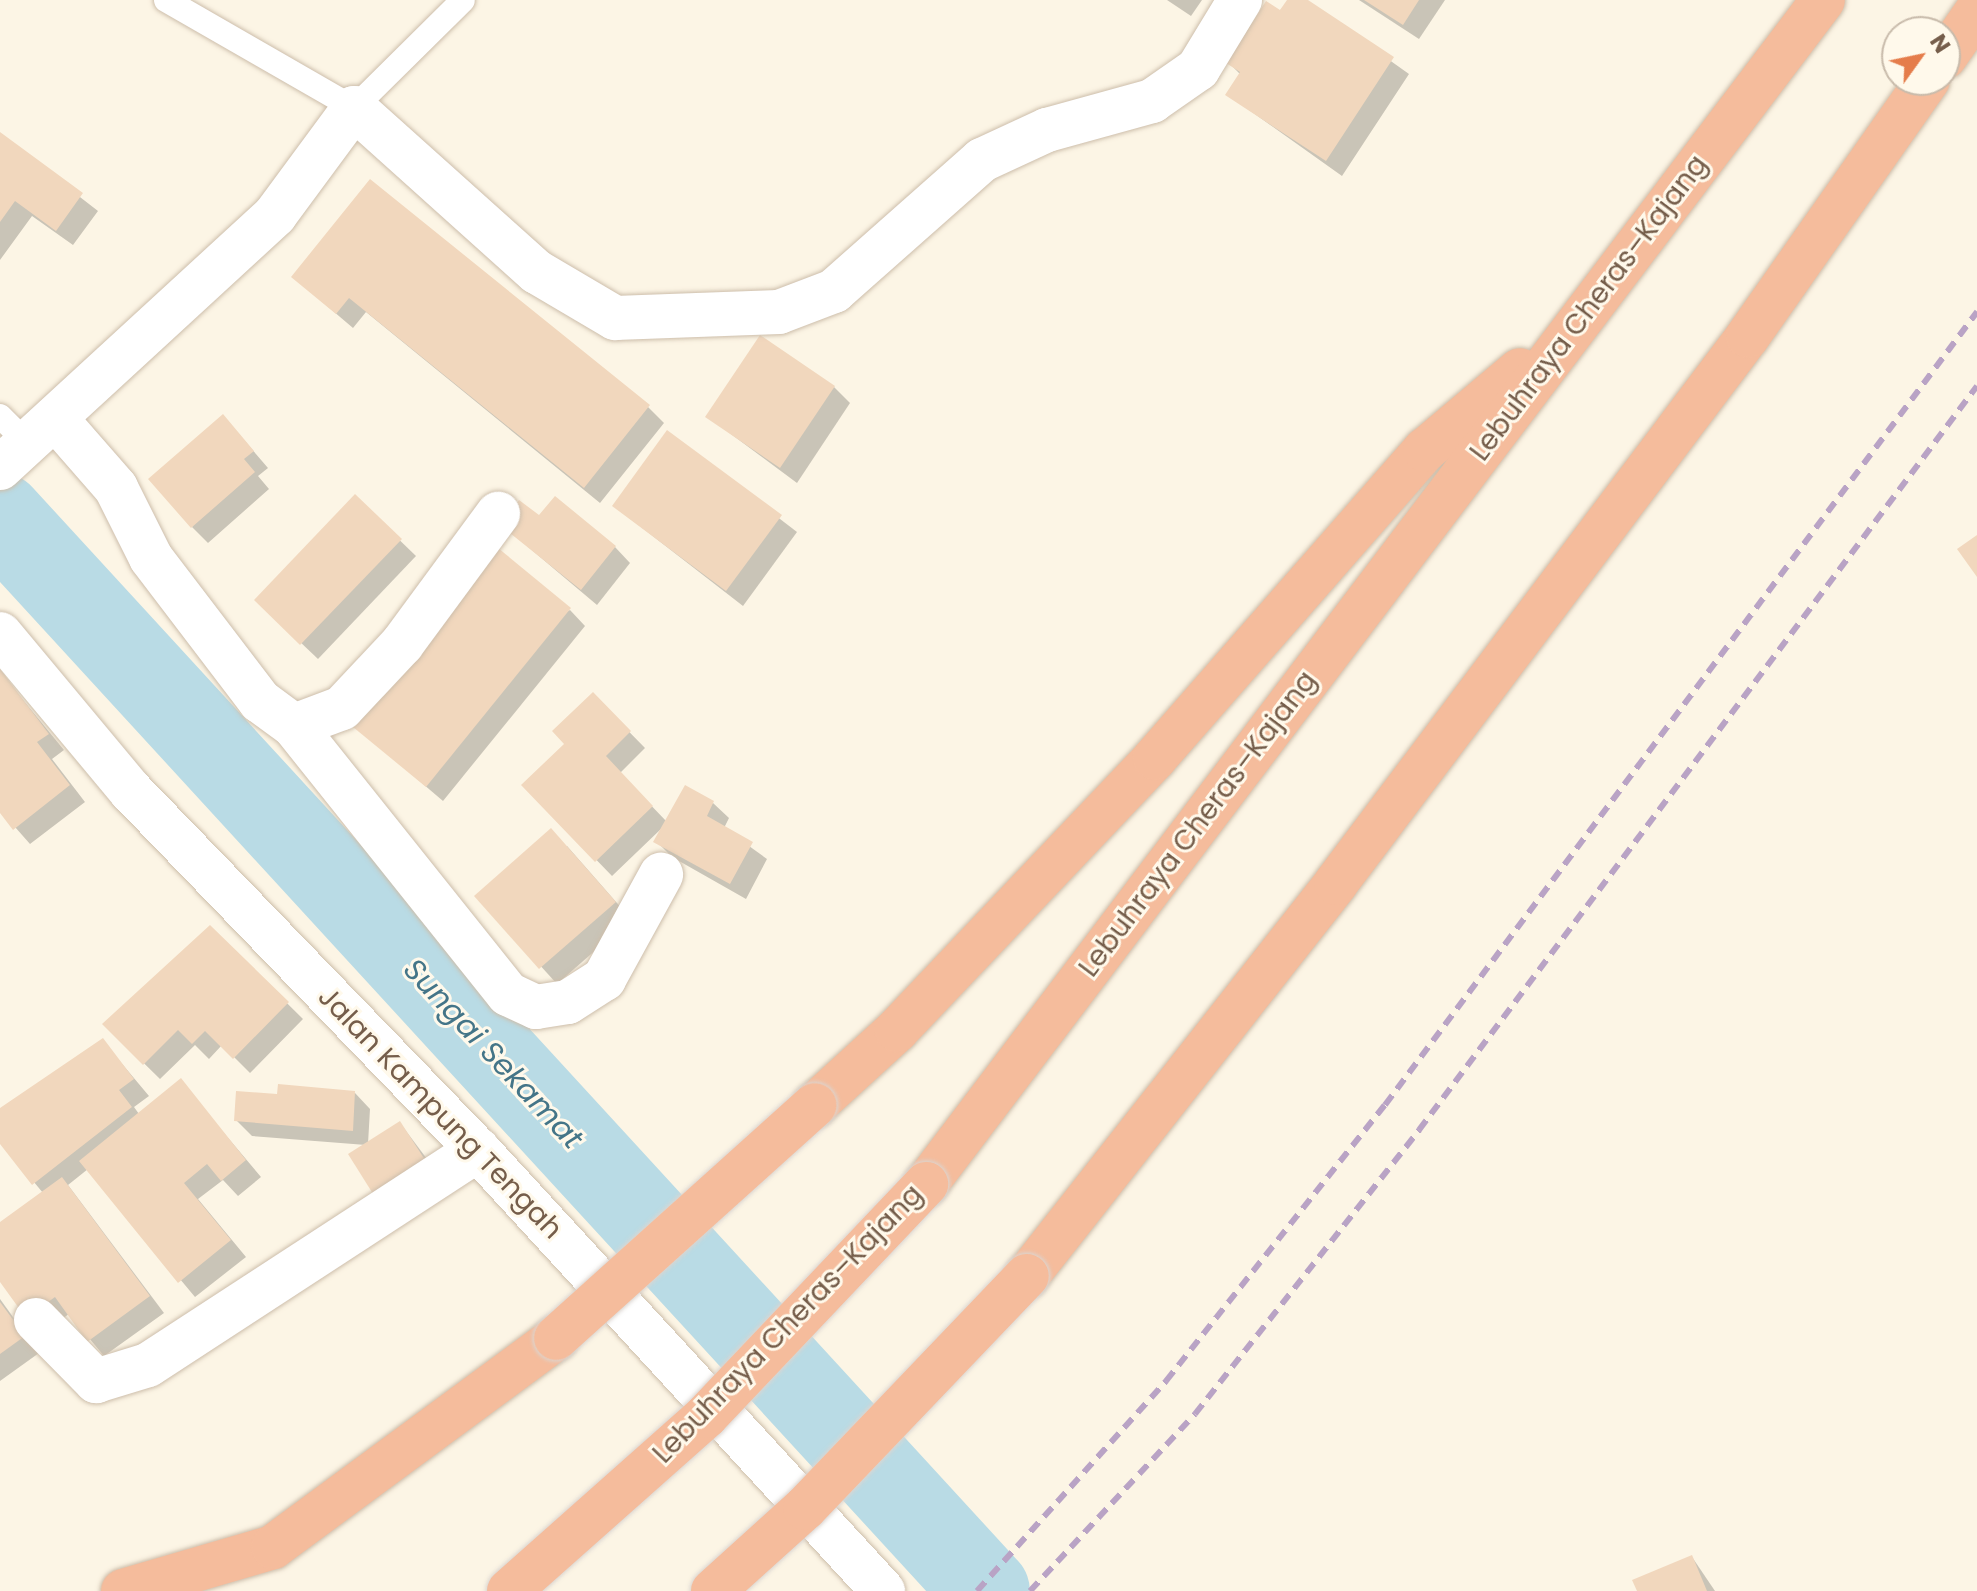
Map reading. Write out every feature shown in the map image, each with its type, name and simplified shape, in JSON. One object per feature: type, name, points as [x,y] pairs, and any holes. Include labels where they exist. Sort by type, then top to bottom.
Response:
[{"type":"highway","name":"Lebuhraya Cheras–Kajang","points":[[509,1591],[706,1416],[926,1184],[1823,0]]},
{"type":"highway","points":[[1961,34],[1977,11]]},
{"type":"highway","points":[[713,1591],[805,1508],[1027,1276],[1365,845],[1738,348],[1917,96]]},
{"type":"highway","points":[[123,1591],[273,1547],[556,1338],[897,1030],[1155,758],[1425,450],[1582,317]]},
{"type":"street","points":[[661,875],[604,979],[568,1002],[536,1007],[508,994],[294,726],[260,701],[151,558],[116,488],[21,437],[275,215],[354,108],[537,272],[615,318],[779,312],[834,291],[982,160],[1047,130],[1152,101],[1198,69],[1240,0]]},
{"type":"street","points":[[294,726],[342,708],[402,644],[498,514]]},
{"type":"street","name":"Jalan Kampung Tengah","points":[[0,634],[131,791],[478,1150],[883,1591]]},
{"type":"street","points":[[36,1320],[96,1381],[148,1365],[478,1150]]},
{"type":"lane","points":[[166,0],[354,108],[463,0]]},
{"type":"building","points":[[1287,0],[1308,0],[1394,57],[1326,161],[1225,95],[1240,72],[1226,63],[1266,1],[1280,10]]},
{"type":"building","points":[[1364,0],[1419,0],[1403,25]]},
{"type":"building","points":[[0,132],[83,193],[56,231],[15,201],[0,222]]},
{"type":"building","points":[[370,179],[650,405],[584,488],[349,298],[336,314],[291,277]]},
{"type":"building","points":[[760,335],[835,386],[780,468],[705,417]]},
{"type":"building","points":[[223,414],[254,451],[244,459],[255,472],[191,528],[148,479]]},
{"type":"building","points":[[667,430],[782,515],[726,591],[612,506]]},
{"type":"building","points":[[355,494],[402,539],[300,645],[254,600]]},
{"type":"building","points":[[555,496],[616,546],[581,590],[500,525],[519,500],[539,515]]},
{"type":"building","points":[[1977,535],[1977,577],[1957,549]]},
{"type":"building","points":[[498,548],[571,608],[426,787],[353,727]]},
{"type":"building","points":[[0,669],[49,734],[37,742],[70,785],[13,830],[0,813]]},
{"type":"building","points":[[593,692],[631,731],[606,756],[653,806],[595,862],[521,785],[564,744],[552,731]]},
{"type":"building","points":[[685,785],[714,801],[707,816],[753,842],[730,884],[653,842]]},
{"type":"building","points":[[551,828],[616,902],[539,969],[474,896]]},
{"type":"building","points":[[210,925],[289,1002],[233,1059],[205,1031],[192,1044],[178,1030],[143,1065],[102,1024]]},
{"type":"building","points":[[103,1038],[134,1079],[119,1090],[132,1107],[32,1185],[0,1144],[0,1108]]},
{"type":"building","points":[[181,1078],[246,1160],[221,1181],[207,1164],[184,1183],[231,1240],[178,1283],[79,1161]]},
{"type":"building","points":[[278,1084],[355,1091],[353,1131],[234,1121],[236,1091],[277,1094]]},
{"type":"building","points":[[400,1121],[427,1163],[375,1197],[348,1154]]},
{"type":"building","points":[[62,1177],[150,1296],[87,1342],[55,1297],[26,1318],[0,1282],[0,1222]]},
{"type":"building","points":[[0,1302],[25,1336],[0,1354]]},
{"type":"building","points":[[1692,1555],[1707,1591],[1637,1591],[1632,1580]]},
{"type":"waterway","name":"Sungai Sekamat","points":[[0,517],[986,1591]]},
{"type":"railway","points":[[977,1591],[1166,1381],[1385,1105],[1977,312]]},
{"type":"railway","points":[[1030,1591],[1195,1414],[1419,1130],[1977,386]]}]
